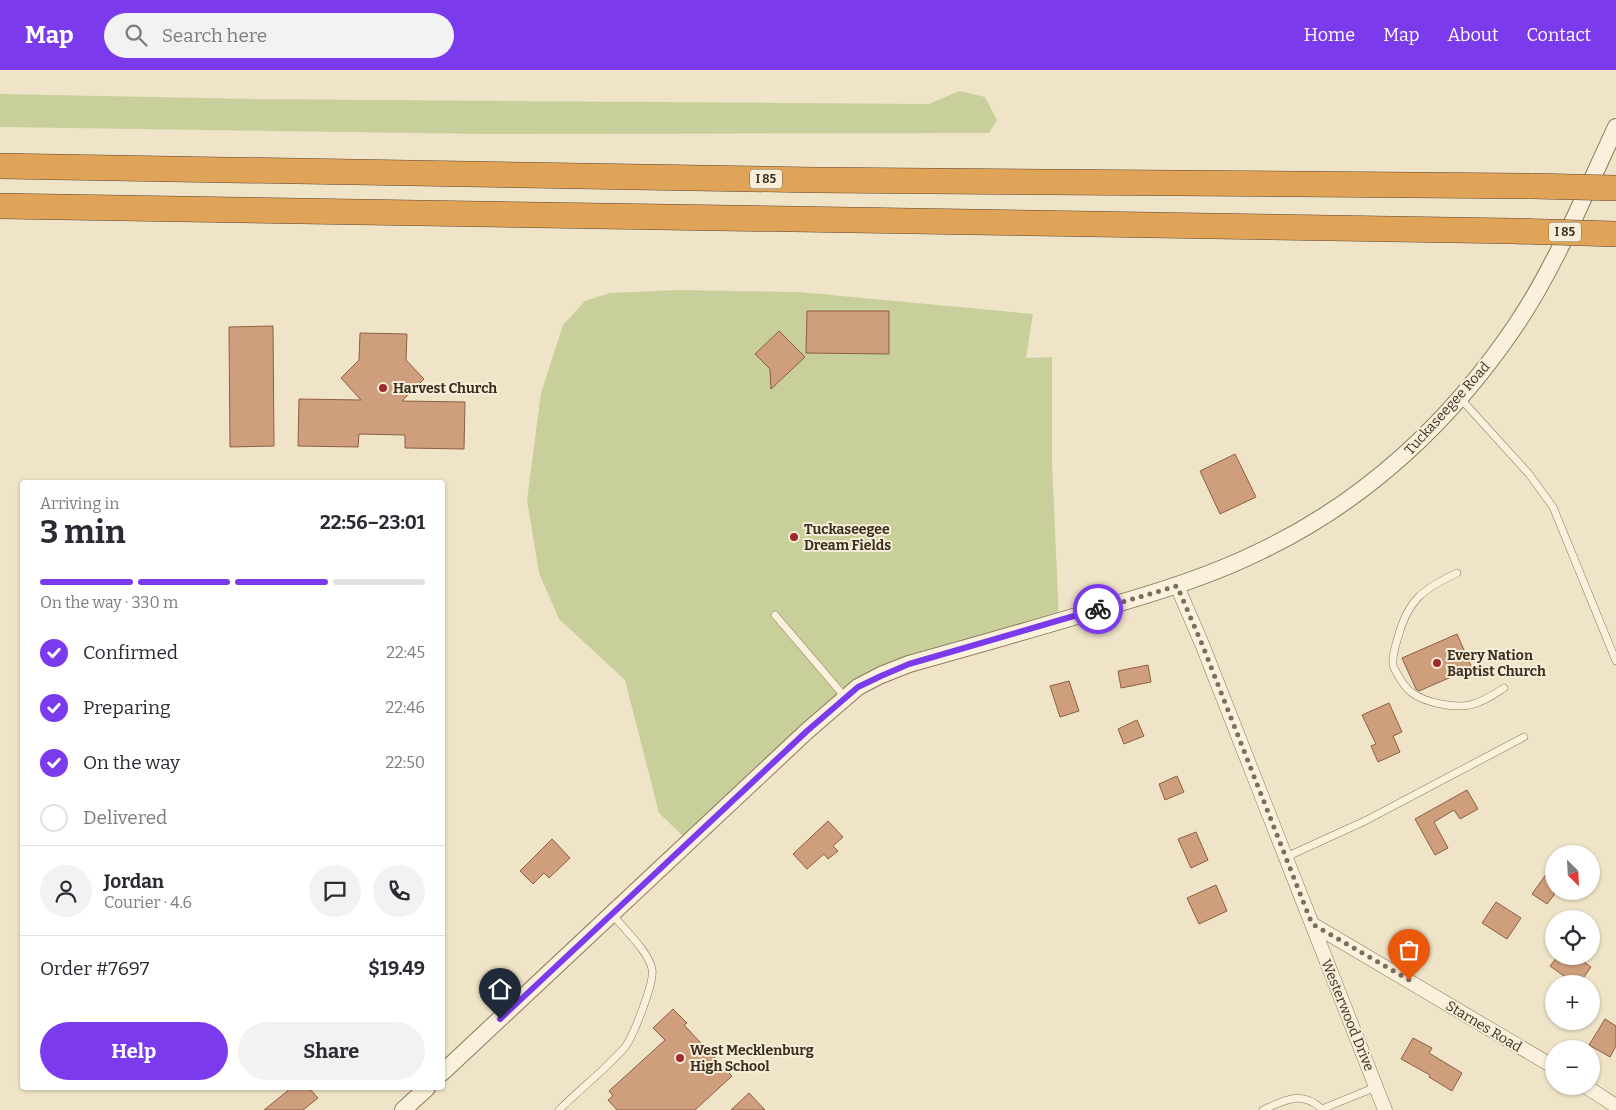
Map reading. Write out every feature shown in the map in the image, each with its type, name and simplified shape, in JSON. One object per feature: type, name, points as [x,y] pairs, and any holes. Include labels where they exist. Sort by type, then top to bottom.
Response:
[{"type":"highway","name":"I 85","points":[[0,166],[816,180],[1616,188]]},
{"type":"highway","name":"I 85","points":[[0,206],[1616,234]]},
{"type":"street","name":"Tuckaseegee Road","points":[[445,1070],[807,731],[858,687],[909,664],[1177,586],[1217,571],[1262,551],[1327,514],[1359,492],[1408,453],[1485,369],[1518,322],[1548,270],[1616,127]]},
{"type":"street","name":"Westerwood Drive","points":[[1177,586],[1206,653],[1385,1110]]},
{"type":"street","name":"Starnes Road","points":[[1312,924],[1545,1063]]},
{"type":"street","points":[[403,1110],[425,1090]]},
{"type":"street","points":[[1598,1095],[1616,1106]]},
{"type":"lane","points":[[1460,398],[1529,474],[1553,507],[1616,661]]},
{"type":"lane","points":[[1457,573],[1430,587],[1411,604],[1399,634],[1394,655],[1393,664],[1395,670],[1411,692],[1428,701],[1462,706],[1483,701],[1504,688]]},
{"type":"lane","points":[[775,615],[845,697]]},
{"type":"lane","points":[[1286,857],[1365,821],[1524,737]]},
{"type":"lane","points":[[559,1110],[626,1046],[652,980],[649,959],[612,914]]},
{"type":"lane","points":[[1263,1110],[1297,1098],[1308,1099],[1322,1110],[1376,1086]]},
{"type":"green space","points":[[959,91],[985,97],[997,120],[989,133],[484,134],[0,127],[0,94],[255,99],[929,104]]},
{"type":"green space","name":"Tuckaseegee Dream Fields","points":[[678,290],[799,292],[1033,314],[1026,358],[1052,357],[1052,463],[1059,621],[858,687],[689,842],[659,813],[625,680],[559,619],[539,573],[527,500],[541,393],[563,325],[585,301],[610,293]]},
{"type":"building","points":[[807,311],[889,311],[889,354],[806,353]]},
{"type":"building","points":[[273,326],[274,446],[230,447],[229,327]]},
{"type":"building","points":[[779,331],[805,357],[771,389],[770,369],[755,354]]},
{"type":"building","name":"Harvest Church","points":[[360,333],[407,334],[406,360],[424,379],[402,401],[465,402],[464,449],[405,448],[405,435],[359,434],[358,447],[298,446],[299,399],[361,400],[341,378],[359,360]]},
{"type":"building","points":[[1235,454],[1256,497],[1220,514],[1200,471]]},
{"type":"building","name":"Every Nation Baptist Church","points":[[1457,634],[1472,668],[1419,691],[1416,689],[1402,658]]},
{"type":"building","points":[[1148,665],[1151,682],[1121,688],[1118,671]]},
{"type":"building","points":[[1069,681],[1079,711],[1060,717],[1050,686]]},
{"type":"building","points":[[1389,703],[1402,732],[1393,736],[1400,752],[1378,762],[1371,746],[1376,744],[1362,715]]},
{"type":"building","points":[[1137,720],[1144,736],[1124,744],[1118,729]]},
{"type":"building","points":[[1177,776],[1184,792],[1165,800],[1159,784]]},
{"type":"building","points":[[1467,790],[1478,809],[1460,819],[1454,810],[1434,822],[1448,848],[1435,855],[1415,819]]},
{"type":"building","points":[[828,821],[843,837],[833,846],[838,851],[828,859],[824,854],[807,869],[793,854]]},
{"type":"building","points":[[1196,832],[1208,860],[1191,868],[1178,839]]},
{"type":"building","points":[[552,839],[570,858],[549,878],[544,873],[533,884],[520,871]]},
{"type":"building","points":[[1545,876],[1545,900],[1550,900],[1547,904],[1532,894]]},
{"type":"building","points":[[1216,885],[1227,911],[1199,924],[1187,898]]},
{"type":"building","points":[[1496,902],[1521,918],[1507,939],[1482,923]]},
{"type":"building","points":[[1588,965],[1591,967],[1585,975],[1562,975],[1550,966]]},
{"type":"building","name":"West Mecklenburg High School","points":[[673,1009],[687,1023],[684,1025],[732,1076],[695,1110],[617,1110],[608,1100],[613,1096],[609,1091],[665,1040],[653,1028]]},
{"type":"building","points":[[1605,1019],[1616,1026],[1616,1046],[1610,1057],[1600,1051],[1600,1040],[1592,1040],[1600,1030]]},
{"type":"building","points":[[1413,1038],[1432,1048],[1429,1053],[1462,1073],[1452,1091],[1429,1077],[1430,1075],[1401,1059]]},
{"type":"building","points":[[289,1090],[311,1090],[318,1098],[303,1110],[264,1110]]},
{"type":"building","name":"West Mecklenburg High School","points":[[749,1093],[765,1110],[731,1110]]},
{"type":"way so far","points":[[1098,609],[1177,586],[1202,644],[1312,924],[1409,980]]},
{"type":"place","name":"Harvest Church","points":[[383,388]]},
{"type":"place","name":"Tuckaseegee Dream Fields","points":[[794,537]]},
{"type":"place","name":"Every Nation Baptist Church","points":[[1437,663]]},
{"type":"place","name":"West Mecklenburg High School","points":[[680,1058]]},
{"type":"route","points":[[500,1019],[807,731],[858,687],[909,664],[1098,609]]}]
